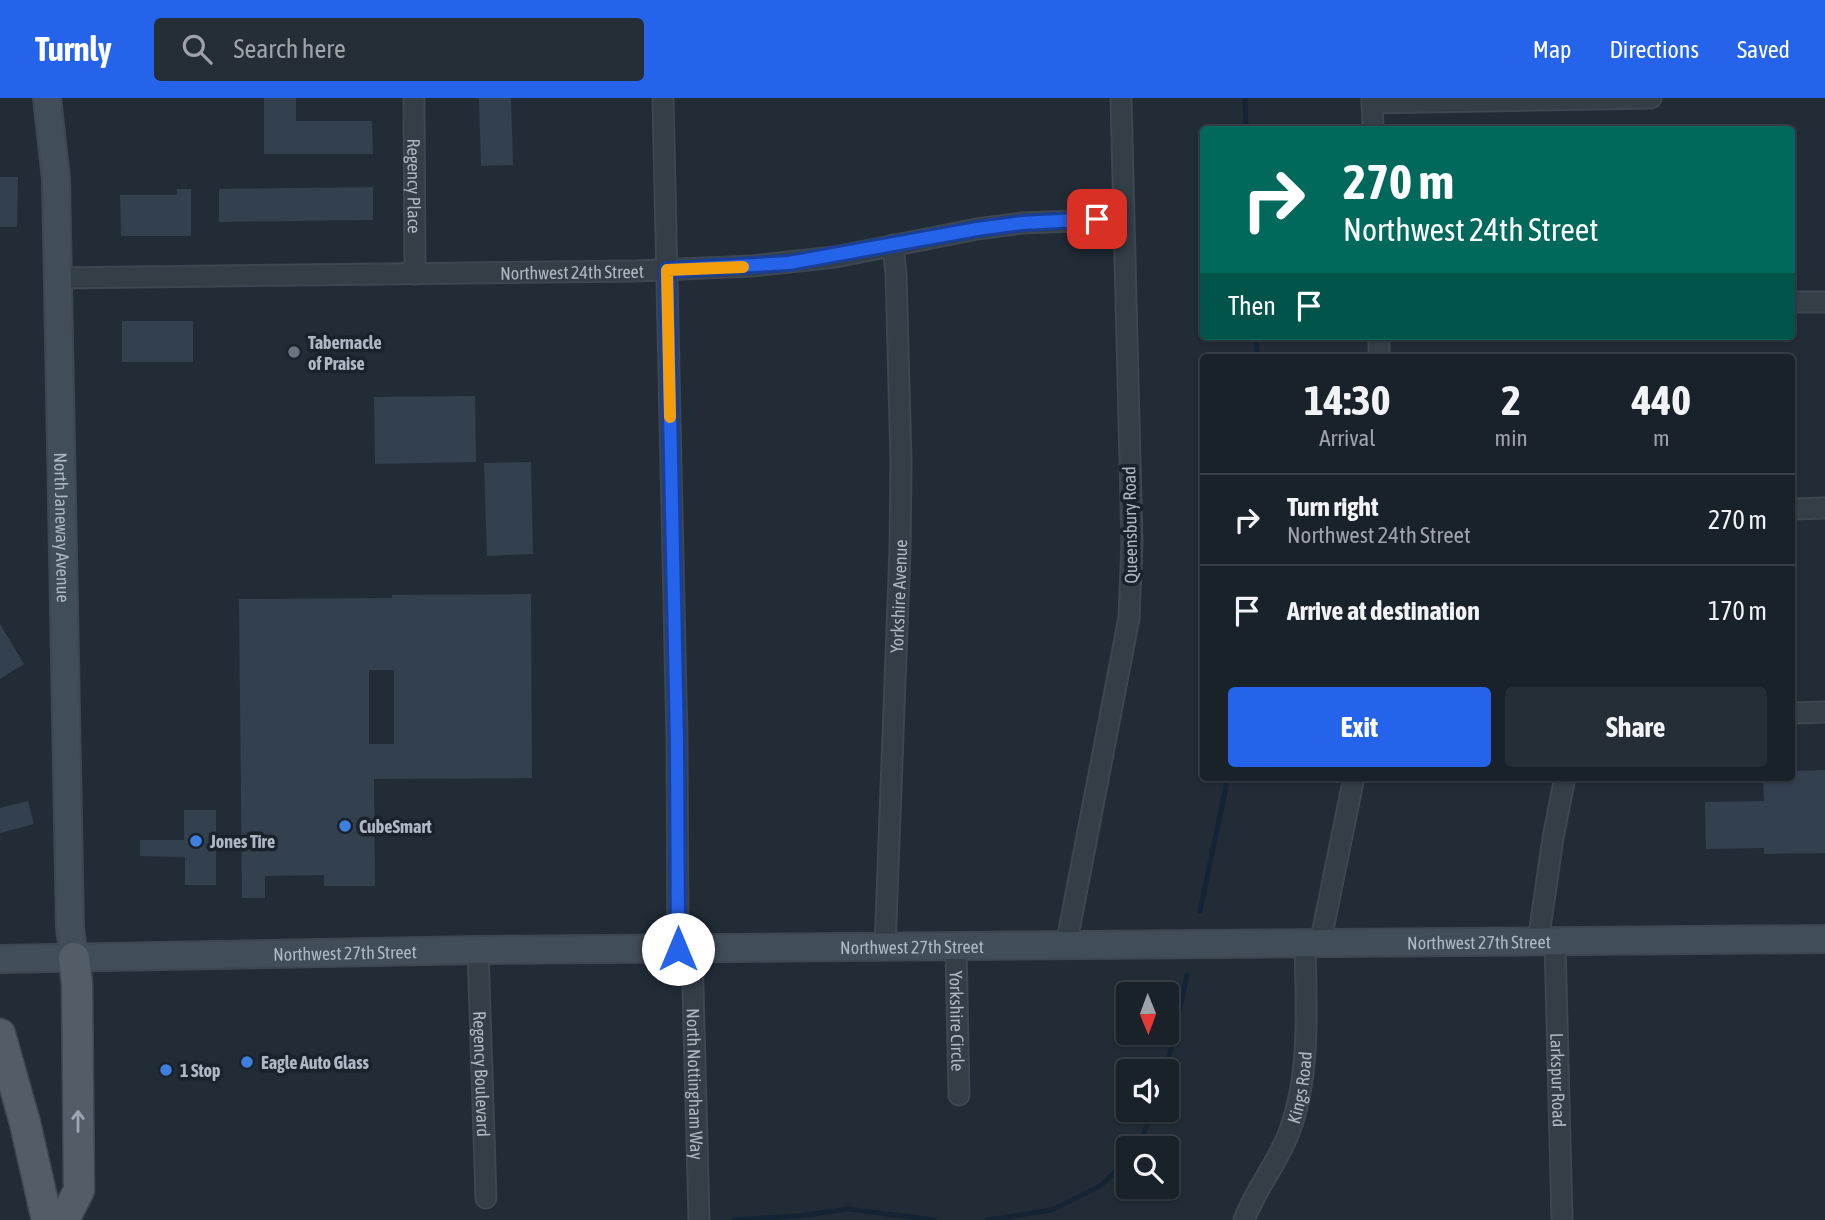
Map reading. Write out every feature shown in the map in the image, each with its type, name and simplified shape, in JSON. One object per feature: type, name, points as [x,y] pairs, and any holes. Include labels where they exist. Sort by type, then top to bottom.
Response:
[{"type":"main road","name":"North Janeway Avenue","points":[[47,98],[57,179],[69,916],[74,958]]},
{"type":"main road","name":"Northwest 27th Street","points":[[0,959],[478,950],[1825,940]]},
{"type":"main road","points":[[64,1220],[79,1190],[77,984],[74,958]]},
{"type":"main road","points":[[0,1034],[25,1123],[47,1220]]},
{"type":"street","name":"Regency Place","points":[[414,98],[415,274]]},
{"type":"street","name":"North Nottingham Way","points":[[663,98],[677,726],[699,1220]]},
{"type":"street","name":"Queensbury Road","points":[[1066,946],[1129,618],[1131,589],[1121,98]]},
{"type":"street","points":[[1373,126],[1372,100],[1651,98]]},
{"type":"street","name":"Northwest 24th Street","points":[[58,278],[667,270],[789,263],[1022,223],[1124,219]]},
{"type":"street","name":"Yorkshire Avenue","points":[[885,948],[900,536],[897,314],[893,245]]},
{"type":"street","points":[[1795,302],[1825,302]]},
{"type":"street","points":[[1795,509],[1825,508]]},
{"type":"street","points":[[1795,713],[1825,712]]},
{"type":"street","name":"Kings Road","points":[[1244,1220],[1254,1196],[1290,1131],[1299,1097],[1312,944],[1353,781]]},
{"type":"street","name":"Larkspur Road","points":[[1562,1220],[1546,942],[1553,838],[1564,781]]},
{"type":"street","name":"Yorkshire Circle","points":[[956,947],[959,1095]]},
{"type":"street","name":"Regency Boulevard","points":[[478,950],[486,1198]]},
{"type":"building","points":[[264,98],[296,98],[296,121],[372,121],[373,154],[264,154]]},
{"type":"building","points":[[479,98],[511,98],[513,165],[481,166]]},
{"type":"building","points":[[0,177],[18,177],[17,227],[0,227]]},
{"type":"building","points":[[373,187],[373,220],[219,222],[219,189]]},
{"type":"building","points":[[177,189],[191,189],[191,236],[121,236],[120,195],[177,195]]},
{"type":"building","points":[[122,321],[193,321],[193,362],[122,362]]},
{"type":"building","points":[[475,396],[476,462],[375,464],[374,397]]},
{"type":"building","points":[[531,462],[533,554],[487,556],[484,463]]},
{"type":"building","points":[[531,594],[532,778],[374,779],[375,886],[324,886],[324,875],[265,876],[265,898],[242,898],[239,599],[392,598],[392,595]],"holes":[[[369,670],[394,670],[394,744],[369,744]]]},
{"type":"building","points":[[0,624],[24,664],[0,679]]},
{"type":"building","points":[[1825,770],[1825,853],[1764,854],[1764,848],[1706,849],[1705,802],[1764,801],[1763,781],[1795,781],[1795,771]]},
{"type":"building","points":[[28,801],[34,824],[0,833],[0,808]]},
{"type":"building","points":[[184,810],[216,810],[216,885],[185,885],[185,857],[140,856],[140,840],[184,840]]},
{"type":"waterway","points":[[1245,98],[1246,126]]},
{"type":"waterway","points":[[1256,340],[1257,354]]},
{"type":"waterway","points":[[1200,911],[1227,781]]},
{"type":"waterway","points":[[1169,1059],[1187,975]]},
{"type":"waterway","points":[[1143,1136],[1148,1122]]},
{"type":"waterway","points":[[987,1220],[1052,1210],[1100,1186],[1116,1171]]},
{"type":"waterway","points":[[734,1220],[798,1216],[848,1209],[935,1220]]},
{"type":"slow traffic","points":[[670,417],[667,270],[743,267]]},
{"type":"place","name":"Tabernacle of Praise","points":[[294,352]]},
{"type":"place","name":"CubeSmart","points":[[345,826]]},
{"type":"place","name":"Jones Tire","points":[[196,841]]},
{"type":"place","name":"Eagle Auto Glass","points":[[247,1062]]},
{"type":"place","name":"1 Stop","points":[[166,1070]]},
{"type":"route","points":[[678,949],[677,740],[667,270],[789,263],[835,257],[977,229],[1022,223],[1097,219]]}]
